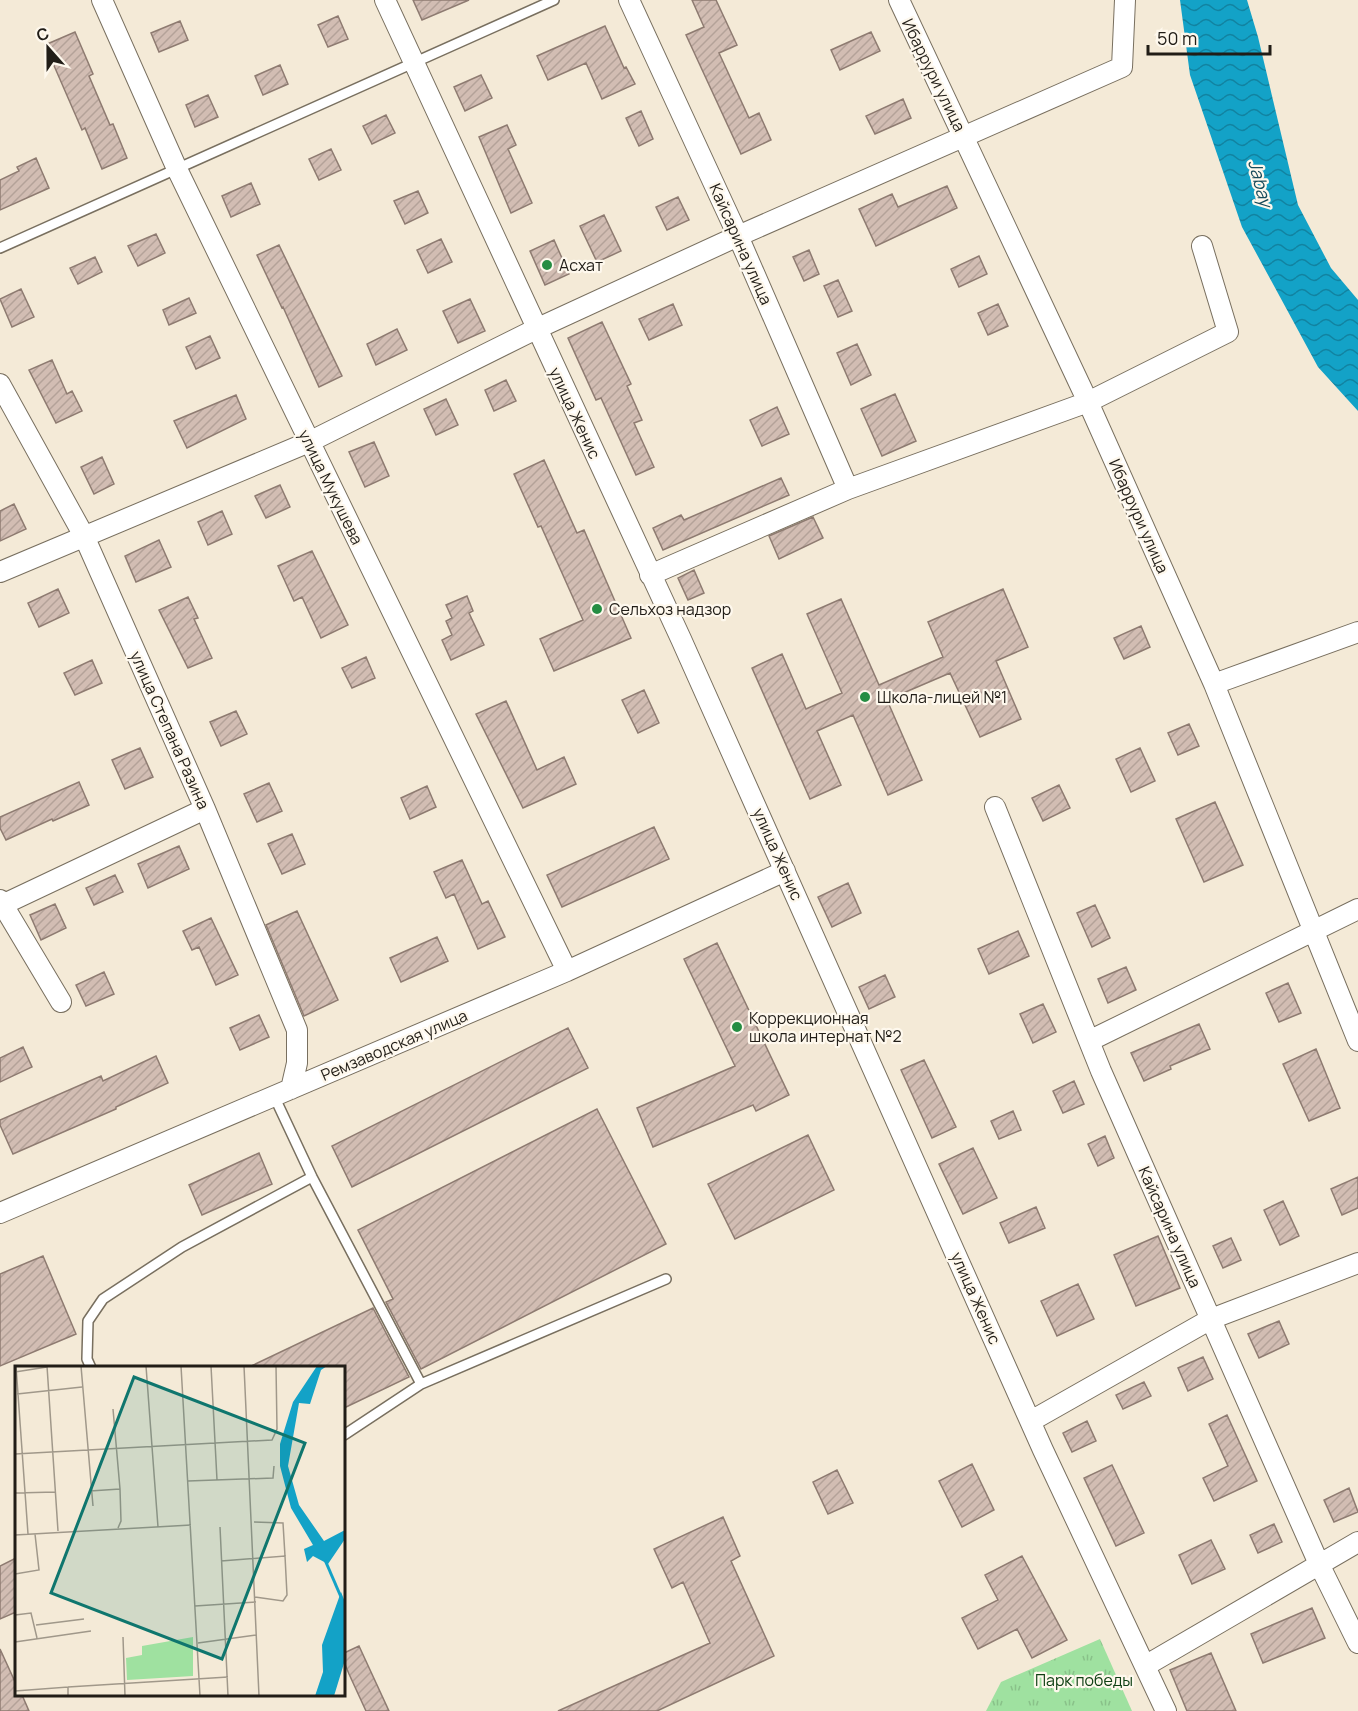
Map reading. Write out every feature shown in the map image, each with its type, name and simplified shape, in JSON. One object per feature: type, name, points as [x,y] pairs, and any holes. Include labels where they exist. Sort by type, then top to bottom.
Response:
[{"type":"street","name":"улица Мукушева","points":[[102,0],[177,170],[567,971]]},
{"type":"street","name":"улица Женис","points":[[385,0],[681,639],[1031,1421],[1166,1711]]},
{"type":"street","name":"Кайсарина улица","points":[[629,0],[738,236],[848,489]]},
{"type":"street","name":"Ибаррури улица","points":[[899,0],[1088,402],[1214,684],[1358,1041]]},
{"type":"street","points":[[0,572],[309,442],[536,329],[738,236],[1122,67],[1125,0]]},
{"type":"street","points":[[650,576],[848,489],[1088,402],[1228,332],[1202,246]]},
{"type":"street","name":"улица Степана Разина","points":[[0,384],[84,536],[205,809],[297,1030],[297,1063],[283,1093]]},
{"type":"street","points":[[1214,684],[1358,632]]},
{"type":"street","name":"Кайсарина улица","points":[[995,807],[1089,1041],[1319,1564],[1358,1643]]},
{"type":"street","points":[[61,1002],[1,903],[205,809]]},
{"type":"street","name":"Ремзаводская улица","points":[[0,1213],[567,971],[785,871]]},
{"type":"street","points":[[1089,1041],[1358,909]]},
{"type":"street","points":[[1031,1421],[1211,1319],[1358,1263]]},
{"type":"street","points":[[1145,1666],[1358,1542]]},
{"type":"lane","points":[[0,248],[554,0]]},
{"type":"lane","points":[[283,1093],[312,1177],[421,1384]]},
{"type":"lane","points":[[90,1366],[87,1359],[88,1321],[103,1299],[182,1247],[312,1177]]},
{"type":"lane","points":[[345,1434],[421,1384],[666,1279]]},
{"type":"green space","name":"Парк победы","points":[[1100,1639],[1132,1711],[986,1711],[1001,1682]]},
{"type":"water","name":"Jabay","points":[[1180,0],[1247,0],[1298,205],[1331,268],[1358,300],[1358,411],[1318,367],[1242,227],[1190,75]]},
{"type":"building","points":[[413,0],[469,0],[422,20]]},
{"type":"building","points":[[692,0],[716,0],[737,45],[719,53],[749,118],[759,113],[771,140],[741,154],[686,35],[704,27]]},
{"type":"building","points":[[338,16],[348,39],[328,47],[318,25]]},
{"type":"building","points":[[180,21],[188,40],[159,52],[151,33]]},
{"type":"building","points":[[605,26],[624,68],[626,67],[635,84],[602,99],[586,63],[548,80],[537,56]]},
{"type":"building","points":[[75,32],[93,74],[89,76],[127,158],[102,169],[85,128],[82,130],[45,45]]},
{"type":"building","points":[[871,32],[880,51],[840,70],[831,50]]},
{"type":"building","points":[[280,65],[288,84],[263,95],[255,76]]},
{"type":"building","points":[[481,75],[492,98],[465,111],[454,87]]},
{"type":"building","points":[[208,95],[218,117],[195,127],[186,105]]},
{"type":"building","points":[[903,99],[911,118],[875,134],[866,116]]},
{"type":"building","points":[[641,111],[653,139],[639,146],[626,118]]},
{"type":"building","points":[[386,115],[395,133],[372,144],[363,126]]},
{"type":"building","points":[[507,125],[516,145],[508,149],[532,203],[511,213],[479,137]]},
{"type":"building","points":[[331,149],[341,170],[319,180],[309,159]]},
{"type":"building","points":[[36,158],[49,188],[0,210],[0,180],[19,171],[17,167]]},
{"type":"building","points":[[251,183],[260,204],[231,217],[222,196]]},
{"type":"building","points":[[947,186],[957,208],[876,246],[859,209],[892,194],[898,207]]},
{"type":"building","points":[[418,191],[428,213],[405,224],[394,201]]},
{"type":"building","points":[[678,197],[689,220],[667,230],[656,207]]},
{"type":"building","points":[[604,215],[621,251],[597,262],[580,226]]},
{"type":"building","points":[[156,234],[165,253],[138,266],[128,246]]},
{"type":"building","points":[[441,239],[452,262],[428,273],[417,250]]},
{"type":"building","points":[[554,240],[569,274],[545,285],[530,251]]},
{"type":"building","points":[[279,245],[342,376],[319,387],[257,255]]},
{"type":"building","points":[[809,250],[819,274],[804,281],[793,257]]},
{"type":"building","points":[[979,256],[987,274],[959,287],[951,269]]},
{"type":"building","points":[[95,257],[102,272],[78,284],[70,268]]},
{"type":"building","points":[[838,280],[852,311],[838,317],[824,286]]},
{"type":"building","points":[[21,289],[34,317],[12,327],[0,299]]},
{"type":"building","points":[[189,298],[196,313],[169,325],[163,310]]},
{"type":"building","points":[[470,299],[485,331],[458,343],[443,311]]},
{"type":"building","points":[[673,304],[682,325],[649,340],[639,319]]},
{"type":"building","points":[[998,304],[1008,326],[988,335],[978,313]]},
{"type":"building","points":[[602,322],[631,384],[627,386],[642,420],[634,423],[654,467],[636,475],[601,398],[596,400],[568,338]]},
{"type":"building","points":[[397,329],[407,350],[376,365],[367,344]]},
{"type":"building","points":[[210,336],[220,358],[196,369],[186,347]]},
{"type":"building","points":[[857,344],[871,375],[851,385],[837,353]]},
{"type":"building","points":[[52,360],[67,394],[72,391],[82,411],[56,423],[29,370]]},
{"type":"building","points":[[506,380],[516,401],[494,411],[485,390]]},
{"type":"building","points":[[895,394],[916,441],[882,456],[861,409]]},
{"type":"building","points":[[236,395],[246,419],[187,448],[174,421]]},
{"type":"building","points":[[446,399],[458,425],[436,435],[424,409]]},
{"type":"building","points":[[777,407],[789,434],[762,446],[750,420]]},
{"type":"building","points":[[374,442],[389,476],[365,487],[349,452]]},
{"type":"building","points":[[102,457],[114,484],[94,494],[81,467]]},
{"type":"building","points":[[544,460],[577,533],[584,530],[631,638],[554,671],[540,639],[583,620],[541,526],[538,527],[514,474]]},
{"type":"building","points":[[781,478],[789,495],[663,550],[653,528],[681,515],[684,520]]},
{"type":"building","points":[[280,485],[290,507],[266,518],[255,496]]},
{"type":"building","points":[[14,504],[26,529],[0,541],[0,511]]},
{"type":"building","points":[[222,511],[232,534],[208,545],[198,522]]},
{"type":"building","points":[[813,517],[823,538],[779,559],[769,536]]},
{"type":"building","points":[[159,540],[171,567],[136,582],[125,556]]},
{"type":"building","points":[[312,551],[348,625],[321,638],[302,597],[294,601],[278,566]]},
{"type":"building","points":[[694,570],[704,593],[688,600],[678,578]]},
{"type":"building","points":[[58,589],[69,613],[39,627],[28,603]]},
{"type":"building","name":"Школа-лицей №1","points":[[1003,589],[1028,647],[996,661],[1021,719],[980,737],[950,673],[887,700],[922,780],[888,795],[853,715],[817,731],[841,785],[810,799],[752,668],[782,654],[806,709],[842,693],[807,614],[841,599],[879,685],[943,657],[928,622]]},
{"type":"building","points":[[467,596],[473,611],[469,613],[484,645],[451,660],[442,640],[452,635],[446,621],[452,618],[446,605]]},
{"type":"building","points":[[188,597],[198,618],[194,619],[212,658],[188,668],[159,610]]},
{"type":"building","points":[[1141,626],[1150,647],[1124,659],[1114,638]]},
{"type":"building","points":[[366,657],[375,678],[352,688],[342,668]]},
{"type":"building","points":[[92,660],[102,683],[75,695],[64,673]]},
{"type":"building","points":[[644,690],[659,723],[638,733],[622,700]]},
{"type":"building","points":[[506,701],[537,770],[564,757],[576,784],[523,808],[476,714]]},
{"type":"building","points":[[236,711],[247,734],[221,746],[210,722]]},
{"type":"building","points":[[1189,724],[1199,746],[1178,755],[1168,733]]},
{"type":"building","points":[[140,748],[153,777],[125,789],[112,760]]},
{"type":"building","points":[[1140,748],[1155,781],[1131,792],[1116,759]]},
{"type":"building","points":[[79,782],[89,805],[6,840],[0,828],[0,817]]},
{"type":"building","points":[[269,783],[282,811],[257,822],[244,794]]},
{"type":"building","points":[[1059,785],[1070,808],[1043,821],[1032,798]]},
{"type":"building","points":[[427,786],[436,807],[410,819],[401,798]]},
{"type":"building","points":[[1215,802],[1243,865],[1204,882],[1176,819]]},
{"type":"building","points":[[654,827],[669,859],[562,907],[547,875]]},
{"type":"building","points":[[292,834],[305,864],[282,874],[268,844]]},
{"type":"building","points":[[179,846],[189,869],[148,888],[138,864]]},
{"type":"building","points":[[462,860],[482,904],[488,901],[505,937],[478,949],[454,894],[446,898],[434,872]]},
{"type":"building","points":[[115,875],[123,892],[94,905],[86,888]]},
{"type":"building","points":[[848,883],[861,913],[832,927],[818,897]]},
{"type":"building","points":[[55,904],[66,928],[41,940],[30,915]]},
{"type":"building","points":[[1095,905],[1110,938],[1092,947],[1077,913]]},
{"type":"building","points":[[297,911],[338,1000],[304,1016],[266,925]]},
{"type":"building","points":[[211,918],[238,975],[216,985],[199,947],[192,950],[183,931]]},
{"type":"building","points":[[1018,931],[1029,956],[989,974],[978,949]]},
{"type":"building","points":[[437,937],[448,961],[401,982],[390,958]]},
{"type":"building","points":[[717,943],[789,1095],[756,1111],[753,1105],[653,1147],[637,1108],[735,1066],[684,959]]},
{"type":"building","points":[[1126,967],[1136,990],[1108,1003],[1098,979]]},
{"type":"building","points":[[104,972],[114,994],[86,1006],[76,985]]},
{"type":"building","points":[[885,975],[895,997],[869,1009],[859,987]]},
{"type":"building","points":[[1288,983],[1301,1013],[1279,1022],[1266,993]]},
{"type":"building","points":[[1043,1004],[1056,1032],[1033,1043],[1020,1014]]},
{"type":"building","points":[[259,1015],[269,1037],[240,1050],[230,1028]]},
{"type":"building","points":[[1199,1024],[1210,1049],[1170,1066],[1171,1069],[1144,1081],[1131,1053]]},
{"type":"building","points":[[568,1028],[588,1068],[352,1187],[332,1146]]},
{"type":"building","points":[[23,1047],[32,1067],[0,1082],[0,1058]]},
{"type":"building","points":[[1316,1049],[1340,1108],[1309,1121],[1283,1064]]},
{"type":"building","points":[[156,1056],[168,1083],[116,1109],[13,1154],[0,1120],[101,1076],[103,1081]]},
{"type":"building","points":[[924,1060],[956,1127],[932,1138],[901,1070]]},
{"type":"building","points":[[1074,1081],[1084,1104],[1063,1113],[1053,1091]]},
{"type":"building","points":[[597,1109],[666,1244],[421,1369],[386,1302],[393,1299],[358,1230]]},
{"type":"building","points":[[1013,1111],[1021,1130],[999,1139],[991,1121]]},
{"type":"building","points":[[808,1135],[834,1190],[735,1239],[708,1184]]},
{"type":"building","points":[[1105,1136],[1114,1158],[1098,1166],[1088,1144]]},
{"type":"building","points":[[973,1148],[997,1198],[963,1214],[939,1164]]},
{"type":"building","points":[[259,1153],[272,1184],[202,1215],[189,1185]]},
{"type":"building","points":[[1358,1177],[1358,1208],[1342,1215],[1331,1189]]},
{"type":"building","points":[[1283,1201],[1299,1236],[1280,1245],[1264,1210]]},
{"type":"building","points":[[1036,1207],[1045,1228],[1009,1243],[1000,1223]]},
{"type":"building","points":[[1158,1236],[1180,1288],[1136,1306],[1114,1255]]},
{"type":"building","points":[[1231,1238],[1241,1260],[1223,1268],[1213,1246]]},
{"type":"building","points":[[43,1256],[76,1334],[0,1366],[0,1274]]},
{"type":"building","points":[[1078,1284],[1094,1319],[1057,1336],[1041,1301]]},
{"type":"building","points":[[373,1308],[409,1377],[345,1408],[345,1366],[251,1366]]},
{"type":"building","points":[[1279,1321],[1289,1344],[1259,1358],[1248,1334]]},
{"type":"building","points":[[1203,1357],[1213,1379],[1188,1391],[1178,1368]]},
{"type":"building","points":[[1144,1382],[1151,1396],[1123,1409],[1116,1395]]},
{"type":"building","points":[[1227,1415],[1257,1481],[1214,1501],[1203,1478],[1228,1466],[1209,1424]]},
{"type":"building","points":[[1087,1421],[1096,1441],[1072,1452],[1063,1433]]},
{"type":"building","points":[[972,1464],[994,1510],[962,1527],[939,1481]]},
{"type":"building","points":[[1112,1465],[1144,1533],[1116,1546],[1084,1478]]},
{"type":"building","points":[[837,1470],[853,1503],[828,1514],[813,1482]]},
{"type":"building","points":[[1349,1488],[1358,1512],[1334,1522],[1324,1500]]},
{"type":"building","points":[[723,1517],[740,1556],[731,1561],[774,1656],[657,1711],[558,1711],[710,1643],[683,1582],[672,1588],[654,1549]]},
{"type":"building","points":[[1274,1524],[1282,1542],[1258,1553],[1250,1535]]},
{"type":"building","points":[[1211,1540],[1225,1569],[1192,1584],[1179,1555]]},
{"type":"building","points":[[1022,1556],[1067,1640],[1032,1658],[1017,1629],[978,1649],[962,1618],[998,1600],[985,1575]]},
{"type":"building","points":[[15,1558],[15,1612],[0,1619],[0,1566]]},
{"type":"building","points":[[1312,1608],[1325,1638],[1263,1663],[1251,1634]]},
{"type":"building","points":[[359,1646],[389,1711],[366,1711],[345,1664],[345,1653]]},
{"type":"building","points":[[0,1649],[15,1682],[15,1696],[22,1696],[29,1711],[0,1711]]},
{"type":"building","points":[[1211,1653],[1236,1711],[1187,1711],[1170,1670]]},
{"type":"place","name":"Асхат","points":[[547,265]]},
{"type":"place","name":"Сельхоз надзор","points":[[597,609]]},
{"type":"place","name":"Школа-лицей №1","points":[[865,697]]},
{"type":"place","name":"Коррекционная школа интернат №2","points":[[737,1027]]}]
